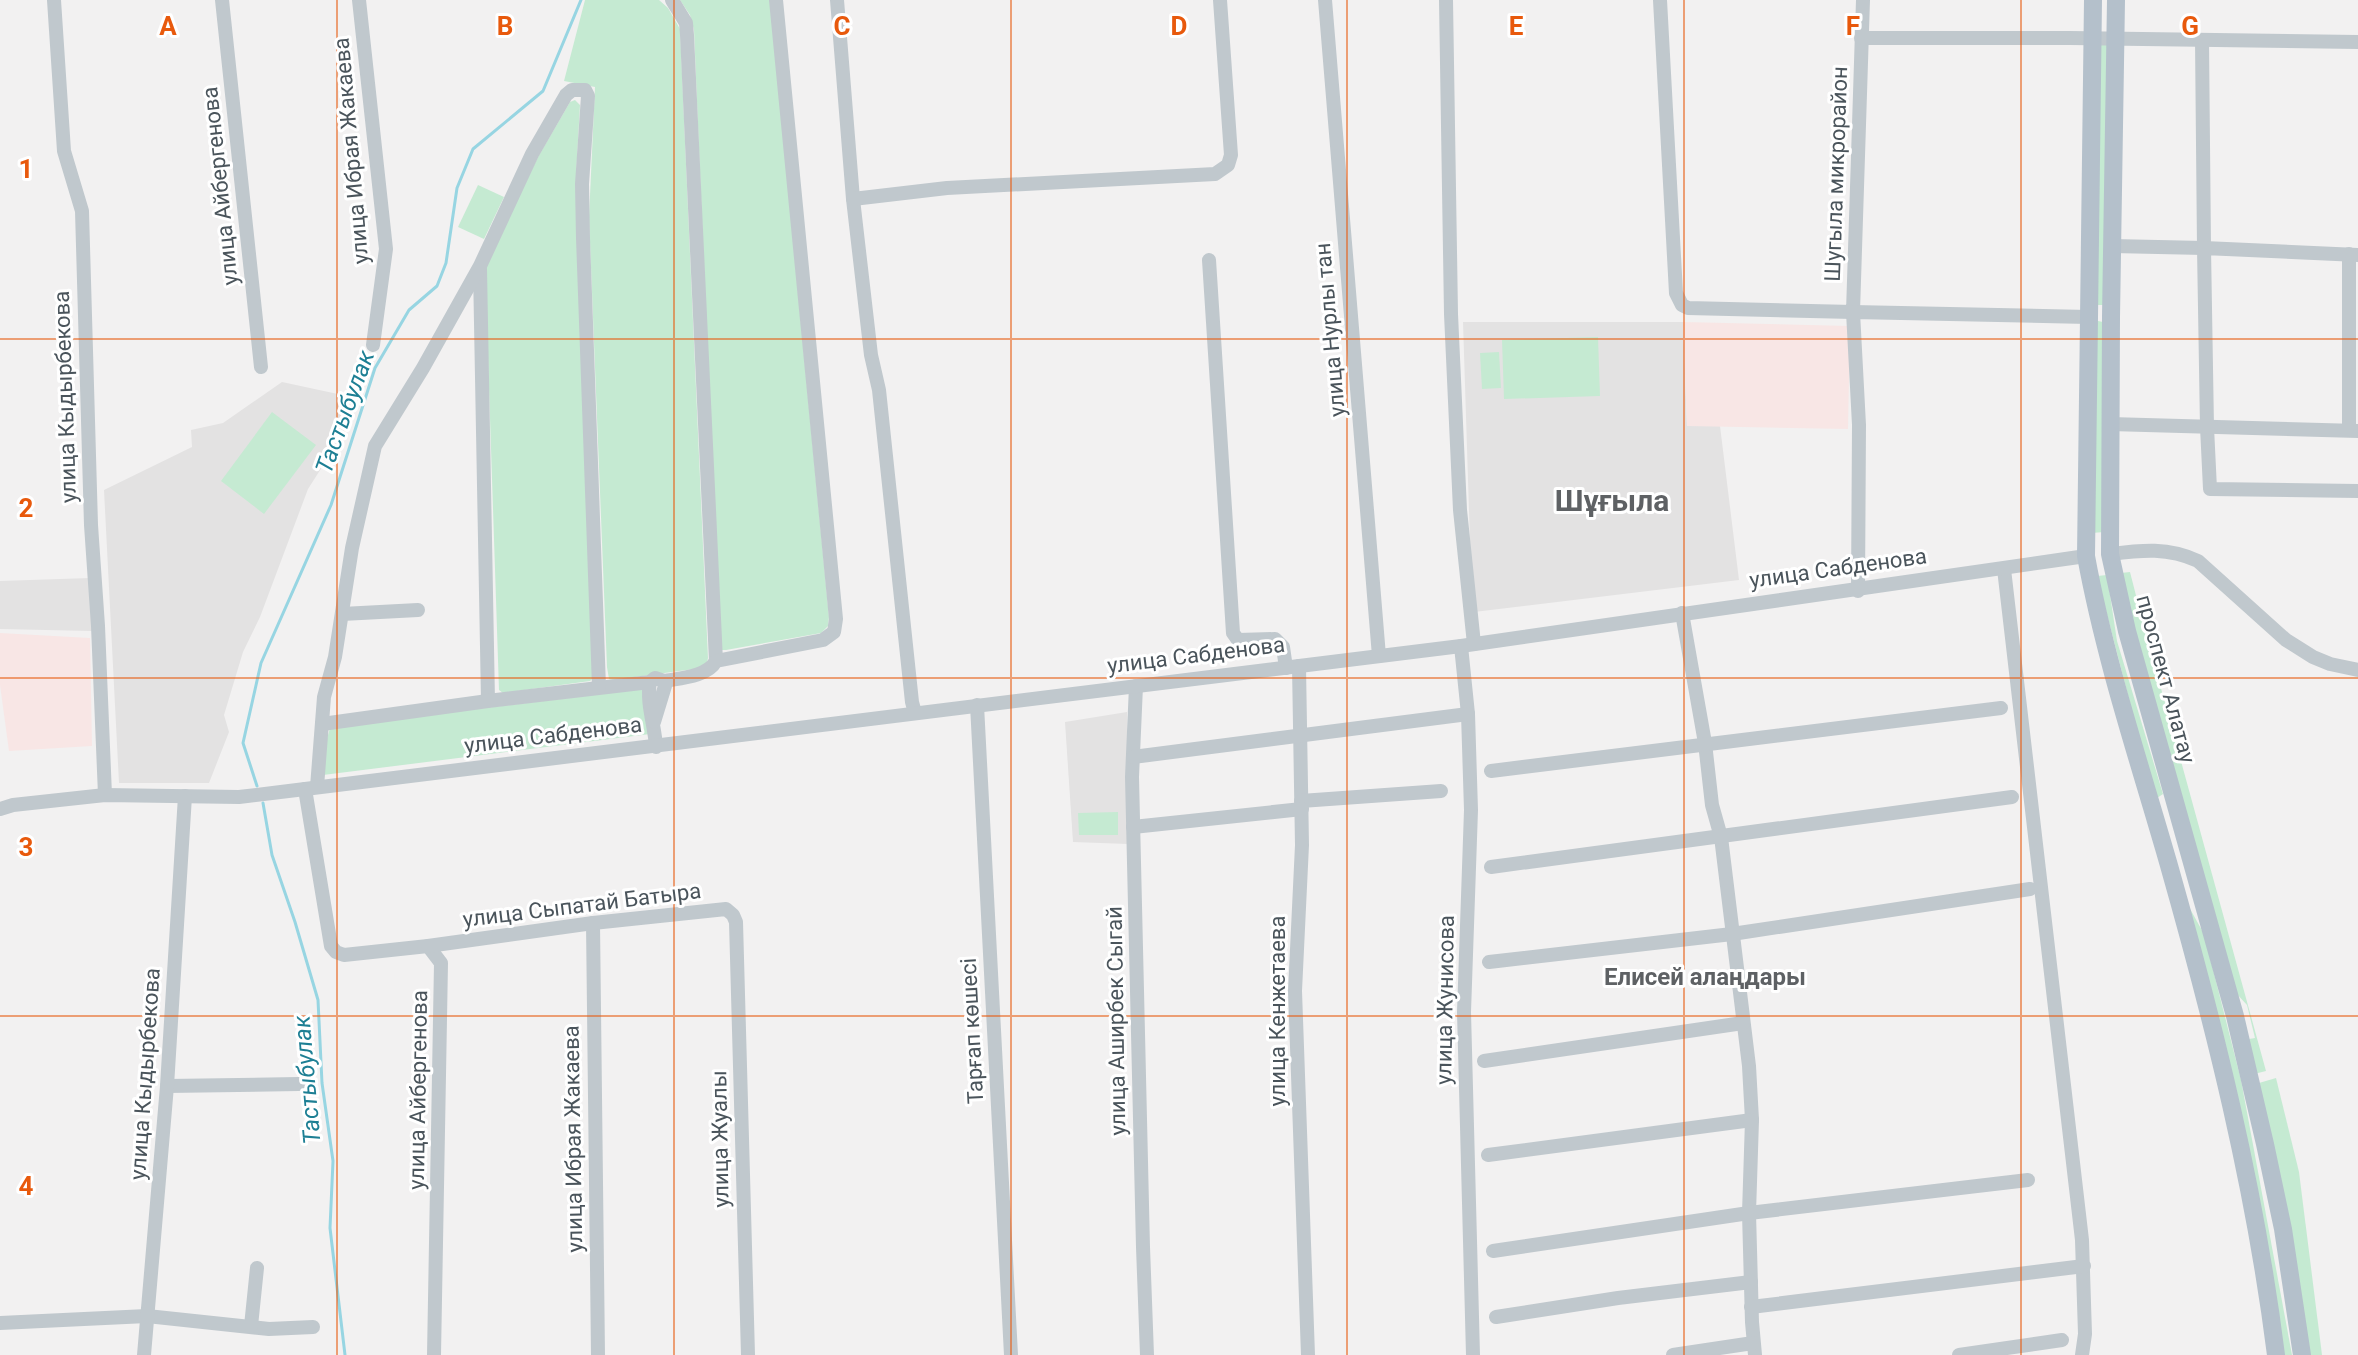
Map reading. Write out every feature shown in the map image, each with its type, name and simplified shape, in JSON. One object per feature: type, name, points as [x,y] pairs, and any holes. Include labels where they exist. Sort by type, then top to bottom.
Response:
[{"type":"main road","points":[[2093,0],[2086,556],[2102,631],[2226,1079],[2265,1271],[2276,1355]]},
{"type":"main road","name":"проспект Алатау","points":[[2116,0],[2110,554],[2127,631],[2235,1016],[2283,1229],[2302,1355]]},
{"type":"main road","points":[[2088,317],[2111,317]]},
{"type":"main road","name":"улица Сабденова","points":[[2086,556],[2110,554]]},
{"type":"main road","points":[[2152,805],[2174,798]]},
{"type":"street","name":"улица Кыдырбекова","points":[[54,0],[64,151],[82,211],[91,525],[105,795]]},
{"type":"street","name":"улица Айбергенова","points":[[222,0],[261,367]]},
{"type":"street","name":"улица Ибрая Жакаева","points":[[359,0],[386,249],[373,345]]},
{"type":"street","points":[[322,724],[657,682],[705,671],[712,668],[716,661],[687,35],[686,23],[672,0]]},
{"type":"street","points":[[716,661],[823,640],[834,632],[836,619],[776,0]]},
{"type":"street","points":[[837,0],[853,199],[871,355],[879,390],[915,713]]},
{"type":"street","points":[[853,199],[947,188],[1215,174],[1228,165],[1231,155],[1220,0]]},
{"type":"street","name":"улица Нурлы тан","points":[[1325,0],[1379,656]]},
{"type":"street","name":"улица Жунисова","points":[[1446,0],[1451,329],[1468,645],[1471,859],[1464,1012],[1473,1355]]},
{"type":"street","points":[[1660,0],[1676,293],[1682,305],[1688,308],[1853,312]]},
{"type":"street","name":"Шугыла микрорайон","points":[[1858,591],[1859,425],[1853,312],[1863,0]]},
{"type":"street","points":[[1861,38],[2358,42]]},
{"type":"street","points":[[2202,40],[2210,489],[2358,491]]},
{"type":"street","points":[[428,946],[344,955],[331,946],[311,788],[324,697],[335,657],[354,534],[375,446],[480,266],[532,154],[566,95],[572,90],[585,90],[588,96],[582,184],[583,238],[599,687]]},
{"type":"street","points":[[2110,424],[2354,430],[2354,254],[2112,246]]},
{"type":"street","points":[[1209,260],[1233,633],[1238,640],[1275,639],[1283,647],[1293,667]]},
{"type":"street","points":[[480,266],[488,701]]},
{"type":"street","name":"Шугыла микрорайон","points":[[1853,312],[2088,317]]},
{"type":"street","name":"улица Сабденова","points":[[2110,554],[2161,550],[2198,561],[2286,640],[2330,664],[2358,665]]},
{"type":"street","name":"улица Сабденова","points":[[0,809],[105,795],[239,797],[656,747],[1468,645],[2086,556]]},
{"type":"street","points":[[2004,569],[2084,1266],[2085,1334],[2082,1355]]},
{"type":"street","points":[[342,614],[418,610]]},
{"type":"street","points":[[1673,1355],[1754,1349],[1749,1213],[1752,1120],[1743,1023],[1721,837],[1712,805],[1705,743],[1682,613]]},
{"type":"street","name":"улица Кенжетаева","points":[[1293,667],[1300,734],[1302,845],[1295,991],[1308,1355]]},
{"type":"street","points":[[656,747],[650,701],[657,682]]},
{"type":"street","name":"улица Аширбек Сыгай","points":[[1136,686],[1133,827],[1147,1355]]},
{"type":"street","name":"Тарғап көшесі","points":[[977,705],[1011,1355]]},
{"type":"street","points":[[1491,771],[2001,708]]},
{"type":"street","points":[[1133,757],[1468,714]]},
{"type":"street","points":[[1133,827],[1441,791]]},
{"type":"street","name":"улица Кыдырбекова","points":[[144,1355],[167,1086],[185,796]]},
{"type":"street","points":[[1491,867],[2012,797]]},
{"type":"street","points":[[1489,962],[1732,934],[2030,889]]},
{"type":"street","name":"улица Сыпатай Батыра","points":[[428,946],[593,923],[726,909],[736,922]]},
{"type":"street","name":"улица Жуалы","points":[[736,922],[748,1355]]},
{"type":"street","name":"улица Ибрая Жакаева","points":[[593,923],[598,1355]]},
{"type":"street","name":"улица Айбергенова","points":[[428,946],[441,963],[443,975],[434,1355]]},
{"type":"street","points":[[1484,1061],[1743,1023]]},
{"type":"street","points":[[167,1086],[299,1084]]},
{"type":"street","points":[[1488,1155],[1752,1120]]},
{"type":"street","points":[[1493,1251],[1749,1213],[2028,1180]]},
{"type":"street","points":[[1751,1307],[2084,1266]]},
{"type":"street","points":[[251,1326],[257,1268]]},
{"type":"street","points":[[1496,1317],[1751,1282]]},
{"type":"street","points":[[0,1323],[147,1316],[269,1329],[313,1327]]},
{"type":"street","points":[[1959,1355],[2062,1340]]},
{"type":"shaded area","points":[[1463,322],[1683,322],[1687,426],[1720,426],[1739,580],[1474,612]]},
{"type":"shaded area","points":[[1683,322],[1850,326],[1848,429],[1687,426]]},
{"type":"shaded area","points":[[282,382],[361,399],[347,428],[308,489],[260,617],[243,652],[224,715],[229,732],[209,783],[119,783],[104,490],[192,447],[191,430],[223,423]]},
{"type":"shaded area","points":[[90,578],[92,631],[0,629],[0,581]]},
{"type":"shaded area","points":[[0,633],[90,638],[92,746],[9,751],[0,685]]},
{"type":"shaded area","points":[[1127,712],[1128,844],[1073,842],[1065,722]]},
{"type":"green space","points":[[585,0],[659,0],[668,8],[680,29],[708,658],[701,668],[613,680],[609,679],[607,667],[589,217],[595,87],[564,81]]},
{"type":"green space","points":[[680,0],[770,0],[829,617],[828,626],[821,633],[726,650],[720,646],[694,30],[690,15]]},
{"type":"green space","points":[[2107,43],[2105,305],[2094,305],[2099,45]]},
{"type":"green space","points":[[575,100],[580,105],[576,176],[593,678],[590,681],[503,693],[499,690],[485,267],[538,157],[570,102]]},
{"type":"green space","points":[[478,185],[504,197],[484,239],[458,227]]},
{"type":"green space","points":[[2096,322],[2103,322],[2104,532],[2092,533]]},
{"type":"green space","points":[[1598,337],[1600,396],[1504,399],[1502,340]]},
{"type":"green space","points":[[1499,352],[1501,388],[1482,389],[1480,353]]},
{"type":"green space","points":[[272,412],[316,445],[264,514],[221,481]]},
{"type":"green space","points":[[2130,572],[2266,1071],[2254,1074],[2249,1039],[2255,1038],[2247,1005],[2236,993],[2131,620],[2121,573]]},
{"type":"green space","points":[[2107,575],[2117,641],[2163,794],[2157,798],[2097,576]]},
{"type":"green space","points":[[643,689],[650,734],[323,775],[327,739],[330,728],[334,726]]},
{"type":"green space","points":[[1118,812],[1118,835],[1079,835],[1078,813]]},
{"type":"green space","points":[[2189,907],[2204,934],[2241,1080],[2292,1355],[2281,1355]]},
{"type":"green space","points":[[2276,1078],[2299,1172],[2322,1355],[2306,1355],[2259,1083]]},
{"type":"waterway","name":"Тастыбулак","points":[[257,786],[243,743],[261,663],[331,505],[375,368],[409,310],[437,286],[446,263],[457,188],[473,149],[543,91],[581,0]]},
{"type":"waterway","name":"Тастыбулак","points":[[263,803],[272,855],[318,1000],[322,1083],[333,1161],[330,1228],[345,1355]]},
{"type":"district","name":"Шұғыла","points":[[1612,500]]},
{"type":"district","name":"Елисей алаңдары","points":[[1705,977]]}]
